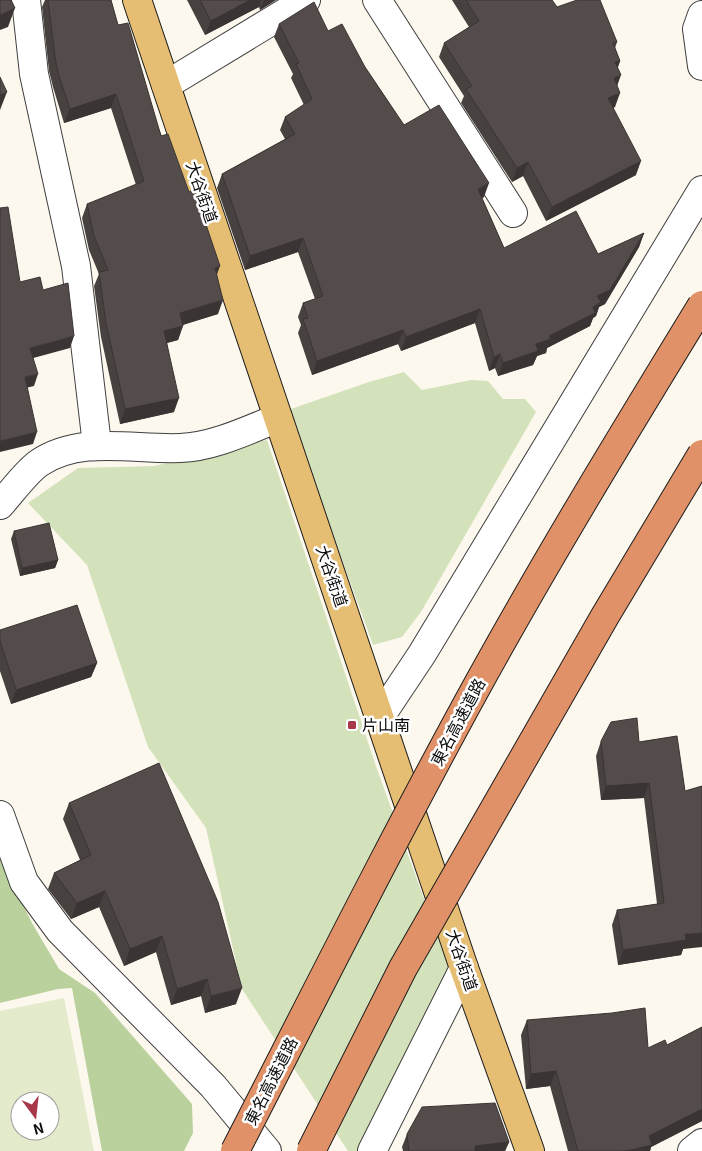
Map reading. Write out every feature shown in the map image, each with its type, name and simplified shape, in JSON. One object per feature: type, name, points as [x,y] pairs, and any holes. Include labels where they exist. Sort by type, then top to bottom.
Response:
[{"type":"highway","name":"東名高速道路","points":[[235,1151],[369,888],[478,684],[612,454],[702,305]]},
{"type":"highway","points":[[311,1151],[403,968],[605,616],[702,454]]},
{"type":"main road","name":"大谷街道","points":[[137,0],[464,968],[530,1151]]},
{"type":"street","points":[[26,0],[34,74],[76,266],[97,445]]},
{"type":"street","points":[[166,85],[306,0]]},
{"type":"street","points":[[377,0],[513,213]]},
{"type":"street","points":[[702,15],[697,29],[702,66]]},
{"type":"street","points":[[380,717],[422,654],[702,190]]},
{"type":"street","points":[[0,505],[38,464],[65,451],[97,445],[182,448],[221,440],[278,418]]},
{"type":"street","points":[[0,815],[24,882],[60,931],[214,1086],[268,1151]]},
{"type":"street","points":[[372,1151],[464,968]]},
{"type":"street","points":[[692,1151],[702,1143]]},
{"type":"green space","points":[[404,372],[422,390],[471,380],[488,381],[503,399],[525,399],[536,412],[421,612],[402,637],[373,645],[288,410]]},
{"type":"green space","points":[[267,440],[377,769],[462,1004],[384,1151],[348,1151],[242,989],[206,828],[148,747],[87,565],[28,503],[78,468],[154,466]]},
{"type":"green space","points":[[0,859],[32,923],[59,969],[95,993],[192,1104],[193,1133],[184,1151],[102,1151],[72,988],[58,989],[0,1003]]},
{"type":"green space","points":[[64,998],[94,1151],[0,1151],[0,1011]]},
{"type":"building","points":[[0,0],[11,0],[15,8],[0,15]]},
{"type":"building","points":[[48,0],[111,0],[118,25],[128,23],[161,136],[168,134],[189,192],[194,189],[220,266],[215,268],[223,300],[180,313],[183,326],[164,331],[179,398],[125,409],[106,323],[99,272],[108,270],[94,236],[87,204],[144,181],[116,94],[70,109],[58,73]]},
{"type":"building","points":[[200,0],[250,0],[211,21]]},
{"type":"building","points":[[466,0],[552,0],[557,7],[577,0],[600,0],[617,42],[613,43],[620,61],[615,62],[621,75],[614,78],[620,93],[608,98],[641,161],[552,207],[528,162],[517,168],[466,89],[472,86],[444,43],[479,21]]},
{"type":"building","points":[[314,2],[328,31],[342,24],[365,67],[404,125],[439,105],[489,183],[478,189],[504,248],[576,211],[598,254],[644,233],[610,290],[597,296],[601,302],[593,307],[595,313],[549,336],[551,339],[536,344],[538,351],[503,363],[500,354],[494,357],[480,309],[406,337],[403,330],[317,361],[303,319],[308,318],[303,303],[323,296],[303,238],[250,256],[222,174],[295,134],[285,117],[312,99],[296,64],[299,63],[279,24]]},
{"type":"building","points":[[0,77],[7,92],[0,95]]},
{"type":"building","points":[[8,207],[20,282],[40,277],[43,290],[68,283],[74,336],[30,348],[38,374],[25,377],[37,432],[0,441],[0,208]]},
{"type":"building","points":[[49,523],[58,560],[22,568],[14,531]]},
{"type":"building","points":[[77,605],[97,663],[16,690],[0,641],[0,630]]},
{"type":"building","points":[[637,718],[639,742],[677,736],[685,791],[702,786],[702,933],[685,934],[686,940],[623,950],[617,910],[664,903],[649,783],[606,786],[601,741],[611,722]]},
{"type":"building","points":[[159,763],[218,902],[242,988],[211,996],[207,979],[177,989],[162,936],[130,949],[105,891],[77,903],[54,873],[91,855],[69,803]]},
{"type":"building","points":[[645,1008],[648,1048],[665,1040],[667,1045],[702,1027],[702,1109],[649,1136],[652,1145],[623,1151],[578,1151],[556,1071],[531,1074],[527,1020],[612,1013]]},
{"type":"building","points":[[495,1103],[509,1142],[475,1146],[475,1151],[409,1151],[407,1134],[422,1107]]},
{"type":"place","name":"片山南","points":[[352,725]]}]
